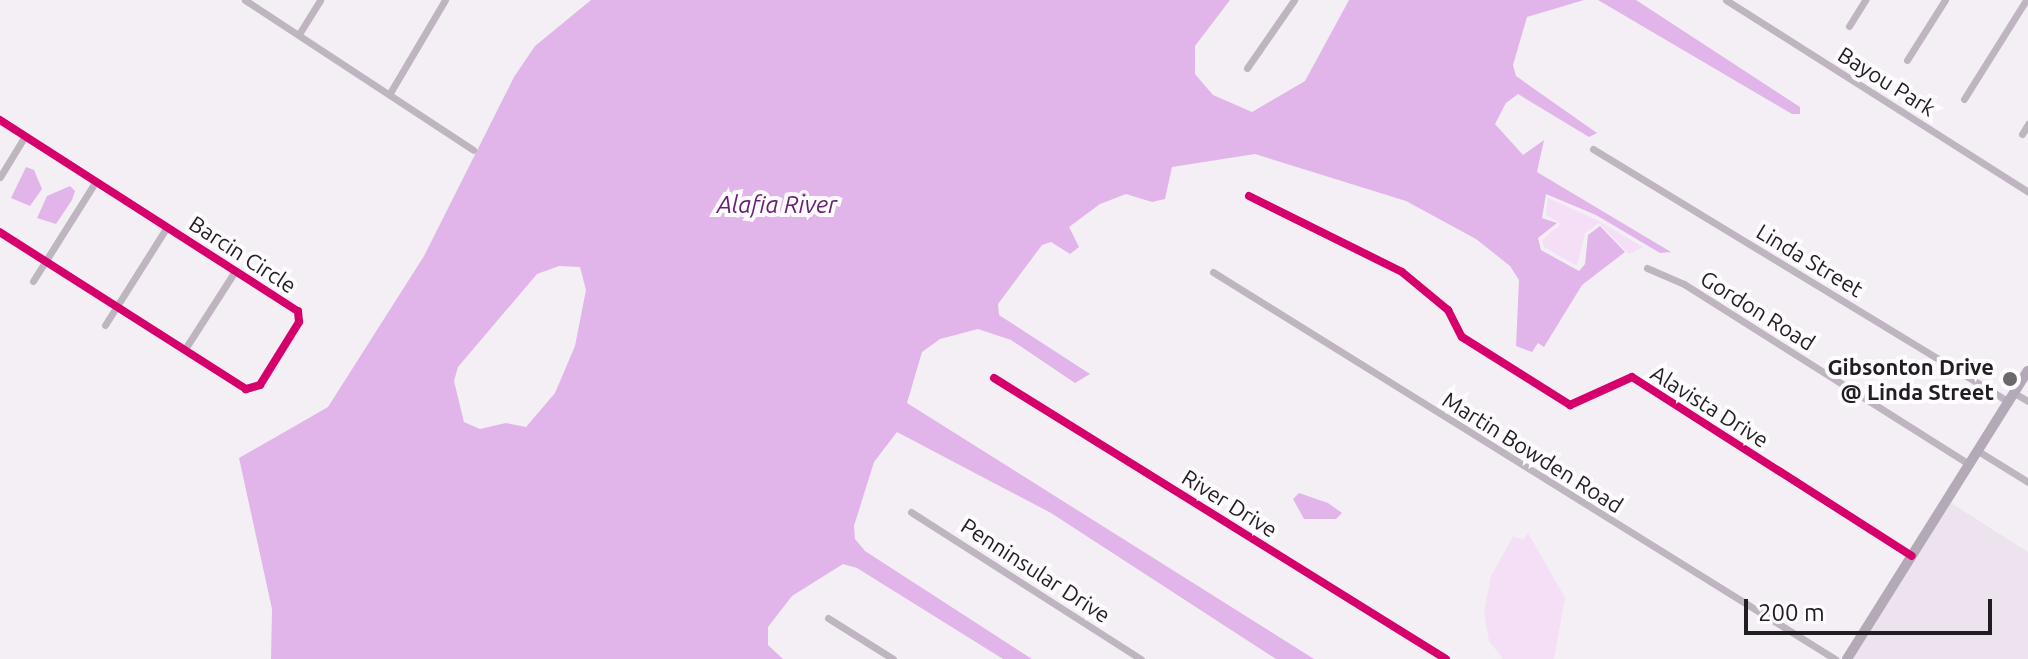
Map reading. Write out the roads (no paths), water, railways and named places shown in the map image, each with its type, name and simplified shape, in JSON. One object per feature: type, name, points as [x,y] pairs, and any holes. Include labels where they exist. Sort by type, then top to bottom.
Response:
[{"type":"main road","points":[[1847,659],[2028,371]]},
{"type":"street","points":[[245,0],[473,150]]},
{"type":"street","points":[[299,34],[320,0]]},
{"type":"street","points":[[390,93],[445,0]]},
{"type":"street","points":[[1247,68],[1294,0]]},
{"type":"street","name":"Bayou Park","points":[[1726,0],[2028,192]]},
{"type":"street","points":[[1849,26],[1865,0]]},
{"type":"street","points":[[1907,60],[1945,0]]},
{"type":"street","points":[[1964,99],[2026,0]]},
{"type":"street","name":"Barcin Circle","points":[[0,120],[298,311],[299,322],[260,385],[246,389],[0,232]]},
{"type":"street","points":[[2022,134],[2028,124]]},
{"type":"street","points":[[0,177],[25,136]]},
{"type":"street","name":"Linda Street","points":[[1593,149],[2011,397],[2028,401]]},
{"type":"street","points":[[33,281],[96,181]]},
{"type":"street","name":"Alavista Drive","points":[[1249,196],[1402,272],[1439,300],[1462,337],[1570,405],[1632,377],[1912,556]]},
{"type":"street","points":[[105,325],[167,227]]},
{"type":"street","name":"Gordon Road","points":[[1647,268],[1684,284],[1969,464]]},
{"type":"street","points":[[185,349],[235,271]]},
{"type":"street","name":"Martin Bowden Road","points":[[1213,272],[1835,659]]},
{"type":"street","name":"River Drive","points":[[994,378],[1446,659]]},
{"type":"street","points":[[1978,451],[2028,482]]},
{"type":"street","name":"Penninsular Drive","points":[[911,512],[1141,659]]},
{"type":"street","points":[[828,618],[893,659]]},
{"type":"water","name":"Alafia River","points":[[591,0],[1230,0],[1195,46],[1195,74],[1213,95],[1252,112],[1305,81],[1349,0],[1584,0],[1527,17],[1513,65],[1516,76],[1597,133],[1589,137],[1518,94],[1506,103],[1495,124],[1523,155],[1544,140],[1537,172],[1671,252],[1660,253],[1596,215],[1546,194],[1542,218],[1557,223],[1538,238],[1541,250],[1579,271],[1585,264],[1588,235],[1600,226],[1625,252],[1582,285],[1544,347],[1538,343],[1532,352],[1516,346],[1519,280],[1510,266],[1476,239],[1406,201],[1255,154],[1172,167],[1165,199],[1152,202],[1126,194],[1100,204],[1069,227],[1079,247],[1070,254],[1051,242],[1042,245],[998,304],[999,315],[1090,374],[1075,383],[1011,340],[978,329],[940,339],[922,352],[907,403],[1314,659],[1276,659],[1051,513],[897,432],[874,462],[854,526],[855,539],[865,551],[1032,659],[1003,659],[857,568],[843,564],[792,596],[768,627],[768,645],[783,659],[271,659],[272,609],[239,458],[328,407],[424,256],[514,77],[535,46]],"holes":[[[559,266],[580,267],[586,290],[575,346],[555,393],[526,427],[506,423],[480,429],[464,422],[454,381],[458,367],[537,274]]]},
{"type":"water","points":[[1598,0],[1636,0],[1800,107],[1800,114],[1792,114]]},
{"type":"water","points":[[26,167],[34,170],[42,189],[30,206],[11,198]]},
{"type":"water","points":[[70,186],[75,191],[72,200],[56,224],[37,218],[47,196]]},
{"type":"water","points":[[1299,493],[1328,503],[1342,513],[1336,519],[1304,519],[1293,499]]},
{"type":"place","name":"Gibsonton Drive @ Linda Street","points":[[2010,379]]}]
